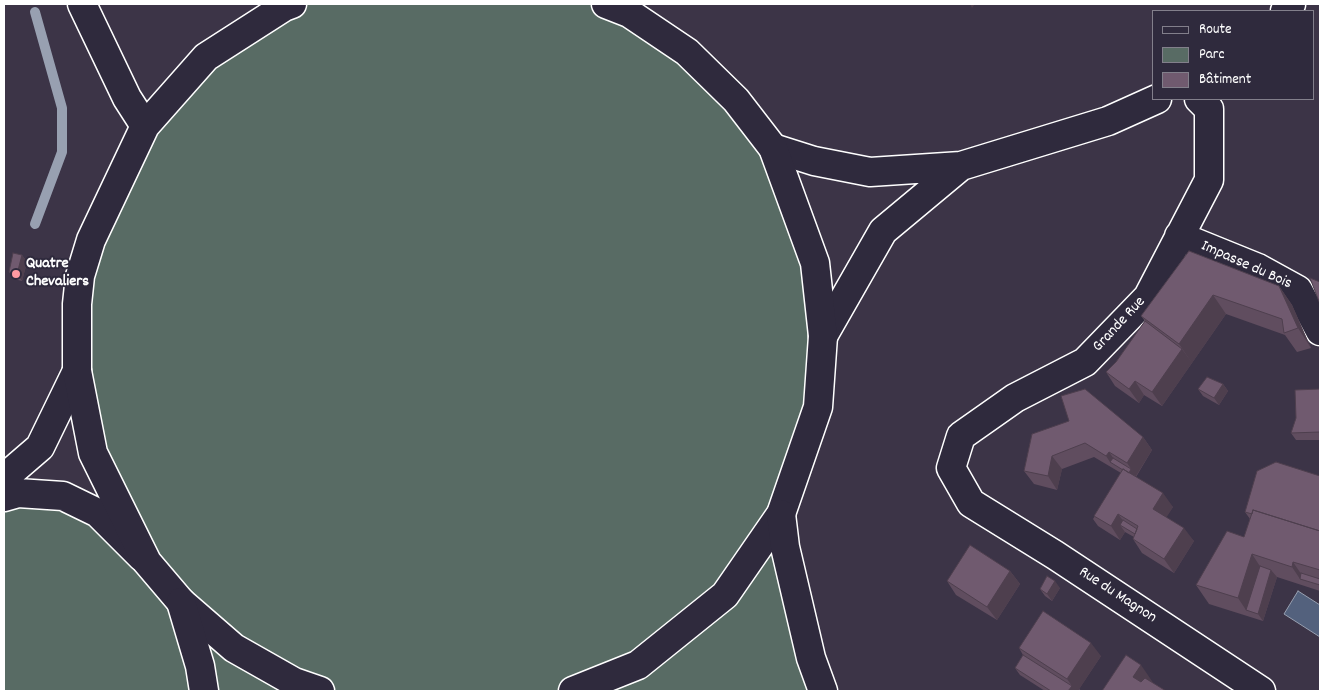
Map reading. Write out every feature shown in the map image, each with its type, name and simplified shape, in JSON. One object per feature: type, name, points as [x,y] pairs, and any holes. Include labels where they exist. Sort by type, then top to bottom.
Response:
[{"type":"main road","points":[[82,4],[127,98],[145,126]]},
{"type":"main road","points":[[573,691],[638,665],[724,595],[781,514],[818,407],[823,336],[815,263],[773,148],[736,100],[687,52],[629,13],[606,4]]},
{"type":"main road","points":[[147,562],[93,453],[77,371],[80,276],[91,240],[145,126],[206,57],[282,5]]},
{"type":"main road","points":[[773,148],[814,161],[870,172],[961,166],[1108,121],[1155,100]]},
{"type":"main road","name":"Grande Rue","points":[[971,503],[950,468],[961,436],[1015,398],[1085,362],[1148,297],[1209,180],[1208,110],[1200,100]]},
{"type":"main road","points":[[823,336],[883,231],[961,166]]},
{"type":"main road","name":"Impasse du Bois","points":[[1179,236],[1258,268],[1298,290],[1320,331]]},
{"type":"main road","points":[[4,474],[11,472],[40,447],[77,371]]},
{"type":"main road","points":[[4,497],[18,493],[63,496],[98,513],[147,562],[181,602],[234,648],[297,687],[320,691]]},
{"type":"main road","name":"Rue du Magnon","points":[[971,503],[1054,555],[1261,691]]},
{"type":"main road","points":[[781,514],[785,547],[799,600],[811,658],[823,691]]},
{"type":"main road","points":[[181,602],[200,666],[204,691]]},
{"type":"green space","points":[[293,4],[606,4],[629,13],[773,148],[823,336],[781,514],[823,691],[4,691],[4,497],[63,496],[146,561],[93,453],[78,305],[145,126],[207,58]]},
{"type":"water","points":[[1298,591],[1320,605],[1320,637],[1284,614]]},
{"type":"building","points":[[1189,251],[1279,286],[1298,328],[1284,333],[1282,319],[1213,295],[1179,344],[1141,316]]},
{"type":"building","points":[[13,253],[22,255],[17,274],[9,272]]},
{"type":"building","points":[[1310,278],[1320,282],[1320,304]]},
{"type":"building","points":[[1145,321],[1182,349],[1152,392],[1135,381],[1129,389],[1106,372],[1116,362]]},
{"type":"building","points":[[1207,377],[1223,384],[1214,398],[1198,389]]},
{"type":"building","points":[[1085,389],[1143,437],[1127,463],[1109,452],[1106,456],[1085,443],[1052,456],[1048,476],[1024,471],[1032,434],[1069,421],[1061,396]]},
{"type":"building","points":[[1320,389],[1320,432],[1291,433],[1296,418],[1295,390]]},
{"type":"building","points":[[1113,458],[1131,469],[1129,473],[1110,462]]},
{"type":"building","points":[[1276,462],[1320,476],[1320,531],[1253,510],[1252,514],[1245,512],[1257,471]]},
{"type":"building","points":[[1123,469],[1163,493],[1153,509],[1184,528],[1164,559],[1133,539],[1138,526],[1118,514],[1111,526],[1094,516]]},
{"type":"building","points":[[1253,510],[1320,531],[1320,570],[1293,562],[1292,567],[1252,554],[1238,598],[1196,585],[1227,531],[1244,537]]},
{"type":"building","points":[[1123,520],[1137,529],[1135,534],[1120,525]]},
{"type":"building","points":[[970,545],[1010,571],[987,607],[947,581]]},
{"type":"building","points":[[1260,566],[1271,570],[1258,614],[1246,610]]},
{"type":"building","points":[[1301,573],[1320,579],[1320,585],[1300,579]]},
{"type":"building","points":[[1047,576],[1055,581],[1047,594],[1040,589]]},
{"type":"building","points":[[1043,611],[1091,643],[1067,679],[1019,648]]},
{"type":"building","points":[[1023,655],[1072,686],[1068,691],[1051,691],[1015,668]]},
{"type":"building","points":[[1126,655],[1141,665],[1133,677],[1141,682],[1145,678],[1166,691],[1102,691]]},
{"type":"waterway","points":[[35,12],[62,108],[62,152],[35,224]]},
{"type":"place","name":"Quatre Chevaliers","points":[[16,274]]}]
